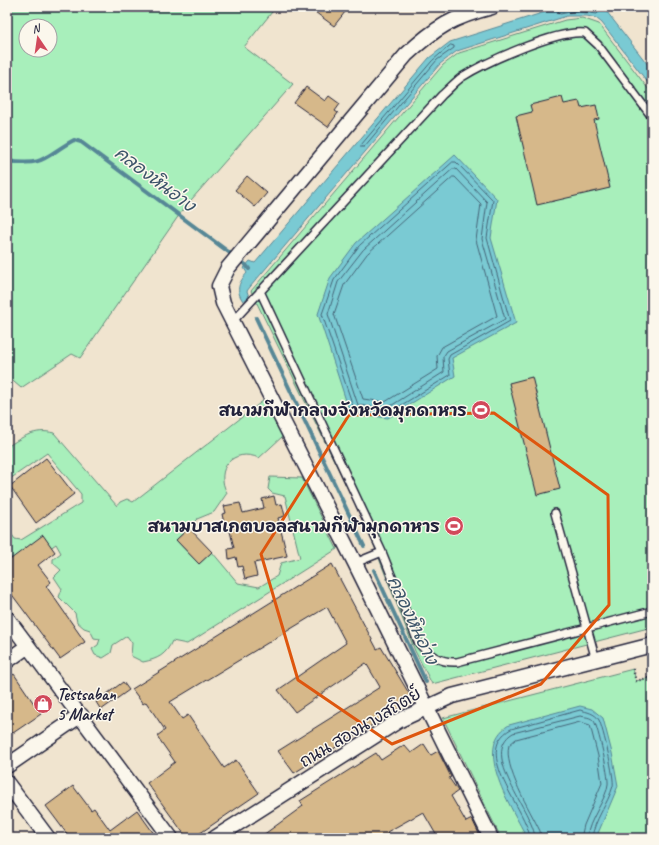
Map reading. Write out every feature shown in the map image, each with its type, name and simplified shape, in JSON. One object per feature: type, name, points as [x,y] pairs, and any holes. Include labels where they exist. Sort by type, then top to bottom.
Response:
[{"type":"street","points":[[491,838],[355,563],[232,322],[221,298],[219,286],[222,277],[233,262],[406,55],[423,39],[444,24],[464,14],[492,7]]},
{"type":"street","points":[[7,618],[172,838]]},
{"type":"street","name":"ถนน สองนางสถิตย์","points":[[215,838],[398,721],[425,707],[452,696],[652,645]]},
{"type":"street","points":[[7,661],[28,646]]},
{"type":"street","points":[[7,766],[81,715]]},
{"type":"street","points":[[7,783],[48,838]]},
{"type":"lane","points":[[232,322],[442,95],[461,78],[484,64],[528,46],[570,33],[585,32],[598,44],[652,117]]},
{"type":"lane","points":[[260,291],[382,552],[418,642],[426,652],[440,661],[447,663],[457,662],[652,611]]},
{"type":"lane","points":[[555,514],[596,660]]},
{"type":"lane","points":[[355,563],[382,552]]},
{"type":"path","points":[[633,670],[636,681],[652,677]]},
{"type":"highlighted area","points":[[494,413],[608,495],[609,605],[541,684],[392,744],[298,680],[261,554],[349,415]]},
{"type":"green space","points":[[7,7],[276,7],[244,47],[293,84],[184,208],[80,358],[72,354],[21,388],[7,376]]},
{"type":"green space","name":"สนามกีฬากลางจังหวัดมุกดาหาร","points":[[582,18],[599,24],[652,94],[652,627],[432,684],[415,651],[368,530],[251,291],[443,65],[459,53],[565,20]]},
{"type":"green space","points":[[264,400],[283,436],[259,458],[250,455],[241,455],[228,462],[223,476],[227,493],[214,512],[197,519],[176,540],[199,564],[212,552],[238,583],[259,587],[277,576],[281,563],[300,558],[285,496],[272,493],[268,489],[270,477],[302,478],[337,549],[187,644],[172,641],[167,650],[157,658],[143,662],[131,656],[132,643],[127,636],[113,645],[111,653],[103,658],[95,655],[92,649],[98,645],[100,639],[94,638],[90,630],[84,628],[77,622],[75,613],[59,597],[62,589],[54,577],[61,570],[53,563],[53,559],[61,553],[56,544],[20,569],[7,552],[7,528],[15,539],[21,540],[81,503],[81,494],[47,453],[7,481],[7,447],[29,434],[41,432],[54,433],[117,506],[120,502],[127,499],[133,502]]},
{"type":"green space","points":[[633,669],[636,681],[652,677],[652,838],[501,838],[443,718]]},
{"type":"water","points":[[561,7],[599,7],[607,12],[652,70],[652,88],[602,23],[596,18],[587,16],[567,16],[457,51],[440,64],[250,287],[247,291],[249,297],[243,301],[239,293],[239,286],[247,273],[244,268],[250,261],[255,263],[429,58],[450,42]]},
{"type":"water","points":[[455,155],[497,199],[491,238],[516,323],[452,358],[455,376],[388,418],[350,413],[318,314],[330,278],[356,243]]},
{"type":"water","points":[[580,706],[592,709],[603,718],[612,753],[618,786],[596,838],[527,838],[505,796],[498,779],[494,763],[494,748],[498,735],[509,725]]},
{"type":"building","points":[[308,7],[349,7],[334,26]]},
{"type":"building","points":[[306,87],[325,101],[329,96],[340,104],[335,111],[338,113],[328,127],[294,103]]},
{"type":"building","points":[[562,97],[564,104],[579,101],[581,108],[596,105],[599,119],[594,120],[610,188],[537,205],[516,116],[532,112],[530,105]]},
{"type":"building","points":[[247,176],[267,193],[255,207],[235,190]]},
{"type":"building","points":[[532,377],[560,489],[537,495],[509,383]]},
{"type":"building","points":[[46,458],[74,494],[36,523],[10,486]]},
{"type":"building","points":[[274,496],[276,505],[282,504],[285,516],[278,518],[287,556],[254,563],[257,576],[245,579],[242,566],[238,567],[236,557],[229,559],[228,549],[234,548],[229,527],[225,528],[222,514],[226,513],[224,506],[240,503],[243,513],[264,508],[262,499]]},
{"type":"building","points":[[189,528],[212,552],[199,564],[176,540]]},
{"type":"building","points":[[43,535],[55,552],[38,565],[51,582],[46,586],[85,642],[60,659],[7,588],[7,562]]},
{"type":"building","points":[[332,564],[377,649],[381,647],[413,700],[294,773],[278,751],[380,687],[366,663],[295,712],[278,690],[346,643],[327,607],[170,702],[182,719],[188,715],[224,768],[236,760],[259,793],[193,838],[187,838],[147,783],[175,762],[157,736],[165,730],[146,702],[143,704],[132,689]]},
{"type":"building","points":[[14,674],[41,714],[13,733],[7,727],[7,679]]},
{"type":"building","points":[[123,682],[129,690],[101,710],[96,702]]},
{"type":"building","points":[[424,744],[431,755],[438,751],[451,777],[449,778],[458,791],[451,796],[466,822],[472,819],[480,836],[477,838],[438,838],[423,812],[387,832],[392,838],[259,838],[303,806],[300,801],[376,753],[381,760],[404,745],[411,753]]},
{"type":"building","points":[[73,786],[91,810],[94,808],[110,830],[137,810],[157,838],[70,838],[46,806]]},
{"type":"waterway","name":"คลองหินอ่าง","points":[[7,161],[37,161],[44,159],[74,140],[81,142],[246,265],[249,269]]},
{"type":"waterway","name":"คลองหินอ่าง","points":[[256,318],[364,546]]},
{"type":"waterway","name":"คลองหินอ่าง","points":[[374,570],[426,682]]},
{"type":"place","name":"สนามกีฬากลางจังหวัดมุกดาหาร","points":[[481,410]]},
{"type":"place","name":"สนามบาสเกตบอลสนามกีฬามุกดาหาร","points":[[454,526]]},
{"type":"place","name":"Testsaban 5 Market","points":[[43,704]]}]
